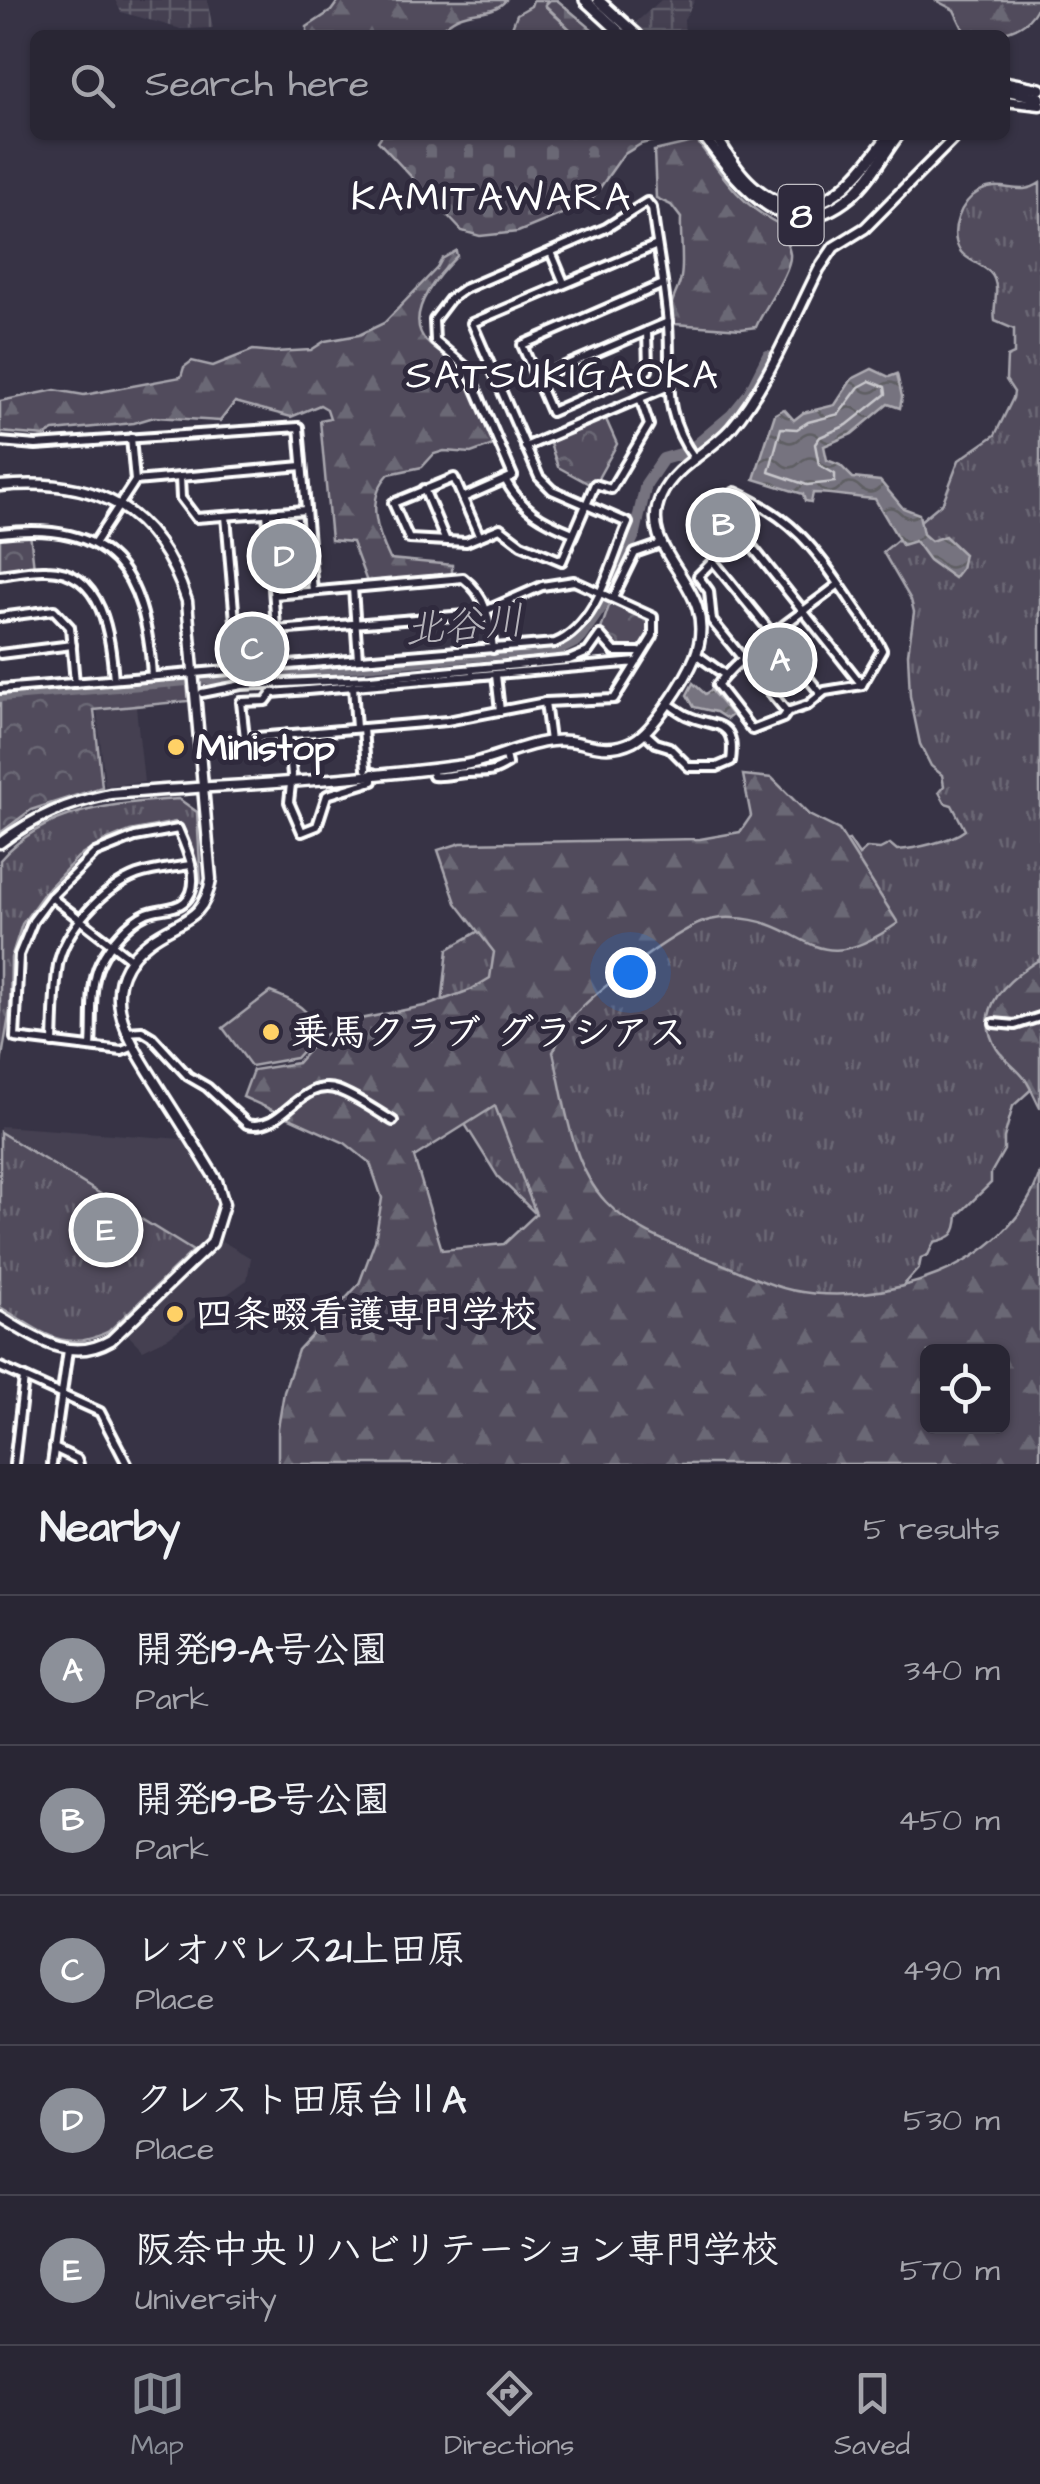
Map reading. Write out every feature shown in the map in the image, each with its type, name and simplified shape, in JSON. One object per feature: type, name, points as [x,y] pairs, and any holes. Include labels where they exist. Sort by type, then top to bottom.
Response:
[{"type":"main road","points":[[585,0],[618,30]]},
{"type":"main road","points":[[598,0],[631,30]]},
{"type":"main road","points":[[1010,83],[1040,89]]},
{"type":"main road","points":[[1010,92],[1040,101]]},
{"type":"main road","points":[[1010,101],[1040,101]]},
{"type":"main road","name":"8","points":[[708,140],[734,176],[762,204],[788,214],[806,215],[835,207],[850,197],[894,140]]},
{"type":"main road","name":"8","points":[[719,140],[752,186],[789,206],[830,199],[844,190],[884,140]]},
{"type":"main road","points":[[0,843],[43,815],[76,801],[110,794],[431,768],[505,755],[550,741],[609,749],[636,740],[666,703],[696,654],[699,623],[695,596],[661,544],[656,523],[662,492],[729,431],[746,409],[819,269],[834,248],[865,228],[952,140]]},
{"type":"main road","points":[[0,486],[39,482],[87,490],[120,506],[149,530],[176,569],[189,613],[198,691],[211,879],[209,893],[190,919],[151,941],[132,960],[124,972],[118,999],[125,1032],[217,1181],[224,1204],[212,1244],[100,1346],[68,1350],[50,1346],[0,1317]]},
{"type":"street","points":[[463,498],[513,476],[467,368],[434,341],[434,320],[457,293],[606,228],[647,202],[652,208],[668,322],[672,416],[681,440],[695,458]]},
{"type":"street","points":[[0,689],[554,644],[570,637],[585,623],[628,523],[545,484],[472,324],[657,244]]},
{"type":"street","points":[[551,252],[564,283]]},
{"type":"street","points":[[647,331],[648,370],[551,412],[522,344],[663,284]]},
{"type":"street","points":[[537,378],[668,322]]},
{"type":"street","points":[[525,446],[669,386]]},
{"type":"street","points":[[479,535],[454,478],[393,502],[409,539],[466,542],[500,528],[521,544],[562,562],[595,484],[612,489],[650,424],[640,398]]},
{"type":"street","points":[[0,442],[36,445],[299,427],[314,592]]},
{"type":"street","points":[[95,542],[135,480],[131,438]]},
{"type":"street","points":[[135,480],[302,466]]},
{"type":"street","points":[[180,477],[181,498],[196,518],[306,510]]},
{"type":"street","points":[[506,481],[514,497],[530,512],[573,533]]},
{"type":"street","points":[[424,490],[445,540]]},
{"type":"street","points":[[787,712],[712,621],[710,591],[698,576],[713,560],[720,544],[705,516],[735,492],[766,505],[798,530],[839,584],[882,650],[862,684]]},
{"type":"street","points":[[719,505],[862,684]]},
{"type":"street","points":[[267,513],[279,664]]},
{"type":"street","points":[[226,516],[239,668]]},
{"type":"street","points":[[0,533],[59,532],[95,542],[131,578],[148,628],[152,675]]},
{"type":"street","points":[[613,598],[636,553],[661,544]]},
{"type":"street","points":[[713,560],[820,694]]},
{"type":"street","points":[[0,575],[50,569],[74,577],[98,599],[110,634],[114,678]]},
{"type":"street","points":[[274,595],[463,578],[488,610],[493,649]]},
{"type":"street","points":[[276,630],[478,614],[542,586],[574,580],[653,616],[653,636],[637,662],[614,699],[545,702],[447,720],[245,738],[241,702],[266,700],[272,693],[637,662]]},
{"type":"street","points":[[839,584],[716,685],[752,730],[808,705],[820,694],[862,684]]},
{"type":"street","points":[[353,588],[358,658]]},
{"type":"street","points":[[0,617],[54,610],[70,627],[75,683]]},
{"type":"street","points":[[198,691],[569,660],[588,652],[600,635],[616,652],[639,652]]},
{"type":"street","points":[[0,654],[72,646]]},
{"type":"street","points":[[696,654],[725,675]]},
{"type":"street","points":[[496,675],[500,711]]},
{"type":"street","points":[[288,734],[292,780],[288,802],[302,832],[317,826],[322,800],[340,788],[373,781],[359,728],[354,686]]},
{"type":"street","points":[[545,702],[550,741]]},
{"type":"street","points":[[645,732],[656,743],[669,747],[689,767],[717,767],[730,762],[731,744],[725,729],[712,721],[689,717],[666,703]]},
{"type":"street","points":[[336,776],[340,788]]},
{"type":"street","points":[[91,1047],[96,973],[112,944],[145,914],[188,899],[193,879],[178,829],[112,844],[84,861],[33,921],[19,955],[16,1038],[122,1051],[134,1046]]},
{"type":"street","points":[[53,1042],[58,968],[67,942],[81,920],[108,892],[132,877],[190,864]]},
{"type":"street","points":[[51,897],[132,960]]},
{"type":"street","points":[[994,1023],[1015,1025],[1040,1018]]},
{"type":"street","points":[[125,1032],[142,1031],[152,1037],[188,1076],[207,1087],[247,1124],[264,1125],[310,1091],[325,1088],[338,1090],[393,1121]]},
{"type":"street","points":[[52,1464],[68,1350]]},
{"type":"street","points":[[0,1367],[100,1412],[127,1464]]},
{"type":"street","points":[[14,1464],[24,1378]]},
{"type":"street","points":[[54,1448],[77,1459],[79,1464]]},
{"type":"shaded area","points":[[115,0],[207,0],[213,28],[181,29],[121,12]]},
{"type":"shaded area","points":[[661,0],[695,0],[684,20],[685,30],[639,30],[633,25]]},
{"type":"shaded area","points":[[136,707],[144,782],[105,786],[97,711]]},
{"type":"shaded area","points":[[0,1126],[183,1139],[217,1195],[215,1222],[208,1238],[193,1251],[0,1258]]},
{"type":"shaded area","name":"四条畷看護専門学校","points":[[222,1241],[251,1258],[247,1280],[169,1337],[143,1350],[127,1334]]},
{"type":"green space","points":[[339,0],[506,0],[496,8],[455,19],[439,30],[307,30]]},
{"type":"green space","points":[[533,0],[547,0],[545,6],[571,30],[511,30],[517,14],[531,6]]},
{"type":"green space","points":[[557,0],[593,30],[571,30],[545,5]]},
{"type":"green space","points":[[935,0],[1040,0],[1028,20],[1010,30],[964,30],[954,10]]},
{"type":"green space","points":[[657,140],[623,155],[592,199],[579,207],[518,232],[480,236],[462,231],[378,141]]},
{"type":"green space","points":[[697,141],[743,199],[779,224],[788,247],[787,269],[756,327],[675,324],[672,317],[671,306],[682,271],[681,218],[671,205],[656,198],[654,151]]},
{"type":"green space","points":[[1040,183],[1040,1062],[1036,1085],[1013,1106],[1004,1150],[991,1173],[991,1183],[958,1215],[952,1234],[934,1242],[928,1255],[921,1258],[919,1268],[889,1296],[813,1297],[544,1222],[498,1177],[443,1089],[441,1014],[448,949],[484,928],[849,840],[859,855],[867,848],[880,849],[890,844],[897,850],[922,846],[965,830],[952,805],[945,803],[939,792],[944,786],[942,775],[931,766],[920,744],[910,696],[908,654],[914,612],[883,552],[943,502],[959,460],[995,435],[1013,398],[1014,392],[1006,380],[1007,357],[1014,354],[1014,329],[995,321],[995,280],[961,252],[955,235],[958,218],[967,202],[980,191],[996,187],[1025,189]]},
{"type":"green space","points":[[456,251],[457,256],[425,296],[418,320],[420,331],[427,342],[456,364],[468,381],[496,444],[471,453],[444,451],[434,454],[422,467],[389,474],[375,505],[381,538],[390,559],[452,565],[452,577],[367,582],[352,542],[331,540],[320,420],[330,418],[327,409],[320,405],[291,417],[235,402],[220,421],[154,417],[134,423],[54,431],[45,436],[0,432],[0,401],[55,390],[84,395],[181,377],[184,367],[192,361],[213,366],[253,350],[311,350],[325,341],[359,335],[384,323],[442,259]]},
{"type":"green space","points":[[605,417],[617,444],[597,480],[589,484],[558,467],[549,441]]},
{"type":"green space","points":[[30,533],[34,568],[0,571],[0,536]]},
{"type":"green space","points":[[611,600],[650,619],[650,636],[642,648],[620,650],[600,632]]},
{"type":"green space","points":[[187,684],[189,701],[94,710],[102,787],[31,810],[0,833],[0,699]]},
{"type":"green space","points":[[743,775],[772,778],[809,815],[839,830],[898,923],[869,941],[846,949],[827,949],[759,921],[714,919],[673,938],[614,980],[572,1018],[553,1052],[570,1131],[584,1169],[606,1202],[629,1222],[656,1237],[771,1284],[826,1294],[864,1293],[901,1286],[972,1257],[1001,1234],[1024,1206],[1040,1173],[1040,1464],[278,1464],[284,1392],[298,1350],[359,1284],[375,1241],[382,1198],[370,1163],[345,1143],[243,1097],[253,1070],[297,1063],[319,1038],[351,1021],[429,1005],[490,978],[494,952],[456,903],[438,850],[461,843],[700,839],[740,832],[751,816]],"holes":[[[495,1106],[536,1214],[504,1244],[442,1250],[414,1157]]]},
{"type":"green space","points":[[179,799],[197,812],[201,883],[197,883],[190,841],[175,822],[130,831],[78,857],[44,893],[22,924],[11,958],[10,1010],[0,1069],[0,860],[38,829],[82,811]]},
{"type":"green space","points":[[1040,959],[1040,1108],[1025,1079],[997,1049],[989,1020],[991,1008],[1006,985]]},
{"type":"green space","name":"乗馬クラブ グラシアス","points":[[270,992],[301,1007],[311,1019],[316,1036],[296,1058],[251,1066],[223,1028]]},
{"type":"green space","points":[[0,1132],[193,1251],[109,1331],[93,1338],[65,1340],[39,1331],[0,1307]]},
{"type":"water","points":[[872,369],[889,377],[897,374],[900,408],[888,404],[852,434],[824,446],[827,460],[840,465],[853,478],[880,481],[903,508],[919,514],[923,534],[931,541],[945,536],[964,554],[954,578],[929,560],[915,541],[902,545],[875,499],[813,493],[811,502],[805,501],[803,494],[754,479],[775,414],[784,409],[794,420],[803,413],[835,405],[852,379]]},
{"type":"water","points":[[693,683],[705,694],[711,690],[732,715],[727,719],[694,707],[687,695]]},
{"type":"waterway","name":"北谷川","points":[[0,696],[562,648],[578,640],[601,607],[635,533],[646,484],[663,459],[688,452],[732,415],[749,394],[768,356]]},
{"type":"place","name":"開発19-B号公園","points":[[723,525]]},
{"type":"place","name":"クレスト田原台ⅡA","points":[[284,556]]},
{"type":"place","name":"レオパレス21上田原","points":[[252,649]]},
{"type":"place","name":"開発19-A号公園","points":[[780,660]]},
{"type":"place","name":"Ministop","points":[[176,747]]},
{"type":"place","name":"乗馬クラブ グラシアス","points":[[271,1032]]},
{"type":"place","name":"阪奈中央リハビリテーション専門学校","points":[[106,1230]]},
{"type":"place","name":"四条畷看護専門学校","points":[[175,1314]]},
{"type":"district","name":"KAMITAWARA","points":[[492,196]]},
{"type":"district","name":"SATSUKIGAOKA","points":[[563,374]]}]
